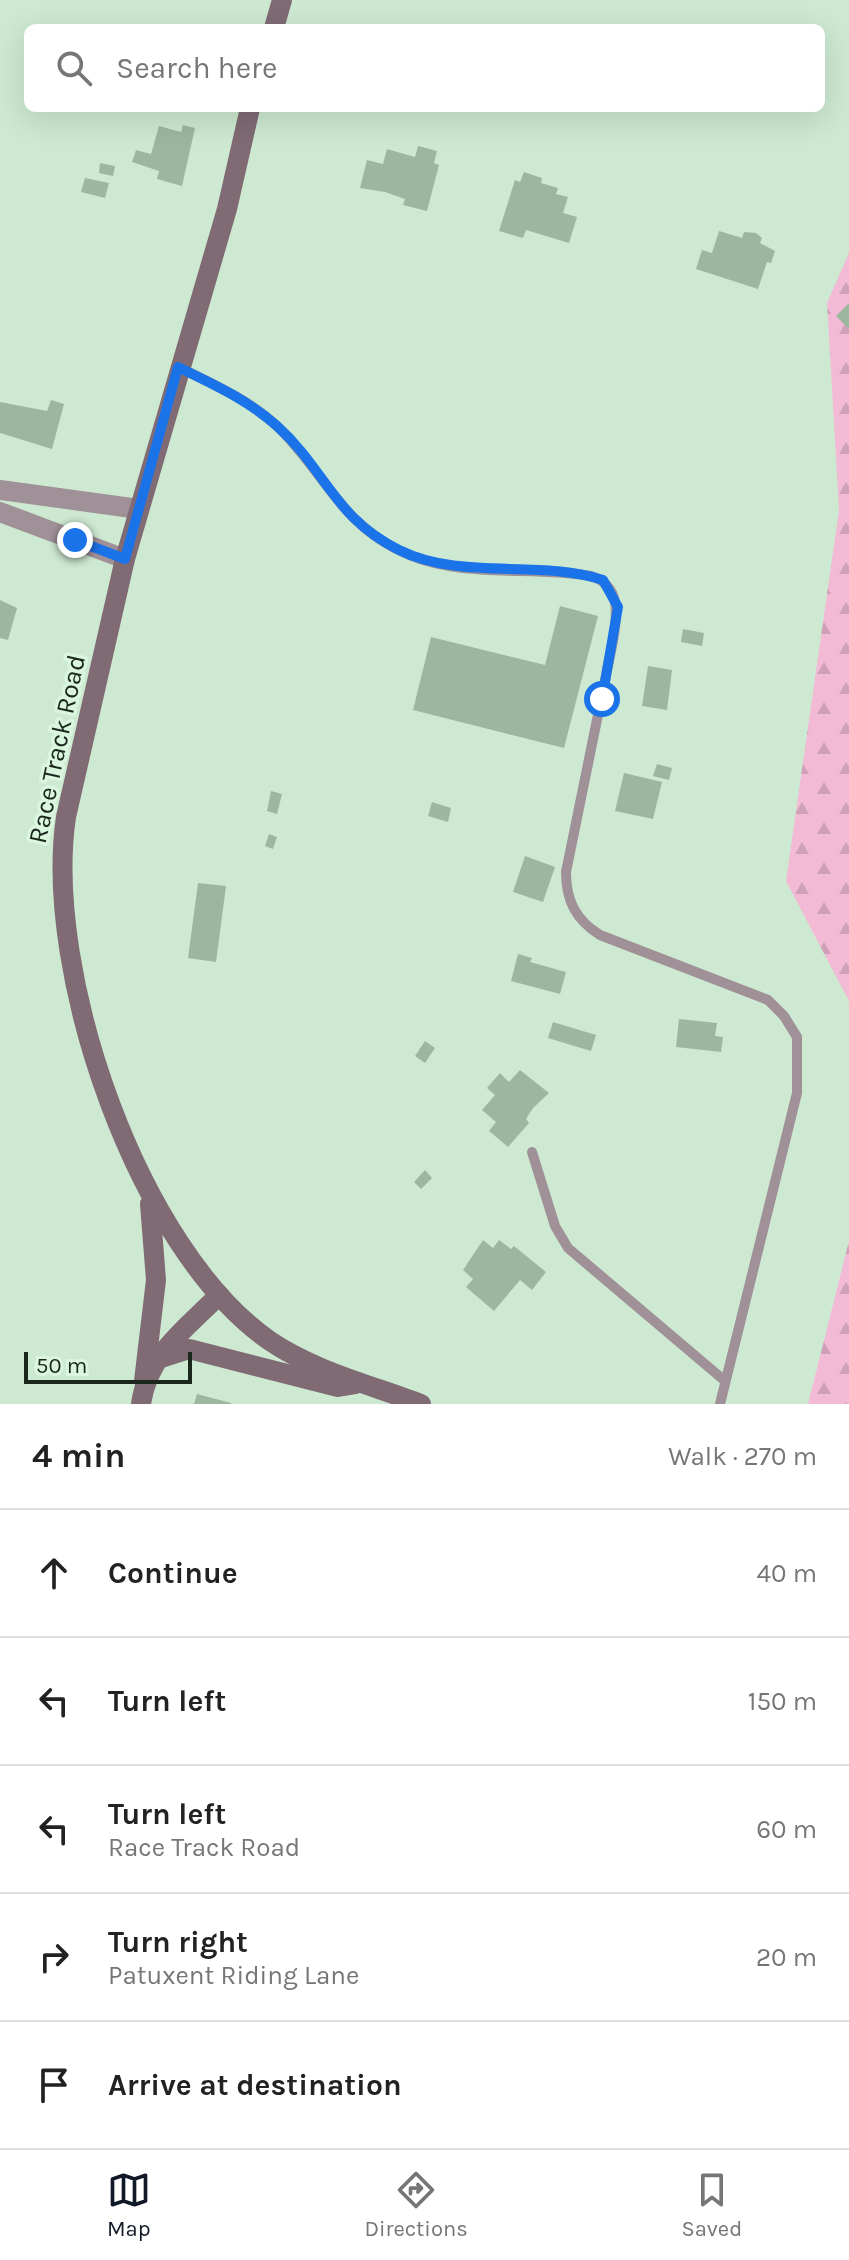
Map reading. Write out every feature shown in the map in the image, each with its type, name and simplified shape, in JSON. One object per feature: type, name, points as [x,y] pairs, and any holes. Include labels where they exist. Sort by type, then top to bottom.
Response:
[{"type":"street","points":[[275,24],[282,0]]},
{"type":"street","name":"Race Track Road","points":[[249,112],[227,209],[178,367],[125,559],[60,858],[66,931],[97,1071],[142,1172],[183,1253],[219,1295],[270,1341],[306,1361],[421,1404]]},
{"type":"street","points":[[0,490],[139,509]]},
{"type":"street","points":[[0,512],[125,559]]},
{"type":"street","points":[[141,1404],[156,1280],[155,1234],[142,1172]]},
{"type":"street","points":[[144,1381],[155,1360],[219,1295]]},
{"type":"street","points":[[155,1360],[189,1349],[338,1387],[366,1383]]},
{"type":"lane","points":[[178,367],[236,395],[278,427],[359,527],[397,549],[429,561],[455,565],[591,576],[603,580],[613,592],[618,607],[613,641],[566,872],[572,907],[582,924],[600,935],[768,1000],[791,1026],[799,1048],[797,1093],[720,1404]]},
{"type":"lane","points":[[532,1152],[555,1226],[568,1248],[725,1381]]},
{"type":"green space","points":[[849,253],[849,1001],[786,881],[839,510],[827,303]]},
{"type":"green space","points":[[849,1241],[849,1404],[808,1404]]},
{"type":"building","points":[[183,125],[195,128],[182,186],[157,179],[159,171],[132,162],[136,150],[151,154],[159,126],[181,132]]},
{"type":"building","points":[[418,146],[437,151],[434,163],[439,165],[427,211],[403,205],[405,199],[385,192],[360,188],[367,160],[383,164],[387,149],[415,157]]},
{"type":"building","points":[[100,163],[115,166],[113,176],[99,173]]},
{"type":"building","points":[[524,172],[542,178],[541,183],[558,188],[556,194],[568,197],[563,213],[577,217],[569,243],[526,230],[523,238],[499,231],[515,180],[520,182]]},
{"type":"building","points":[[85,178],[109,183],[105,198],[81,192]]},
{"type":"building","points":[[719,231],[742,238],[744,232],[756,233],[762,238],[760,243],[775,251],[771,263],[767,262],[758,289],[696,269],[702,250],[712,253]]},
{"type":"building","points":[[849,303],[849,329],[836,316]]},
{"type":"building","points":[[51,400],[64,404],[52,449],[0,433],[0,402],[47,411]]},
{"type":"building","points":[[0,600],[17,608],[8,640],[0,638]]},
{"type":"building","points":[[560,606],[598,616],[564,748],[413,710],[431,637],[545,665]]},
{"type":"building","points":[[683,629],[704,633],[702,646],[681,642]]},
{"type":"building","points":[[648,666],[672,670],[667,710],[642,706]]},
{"type":"building","points":[[657,764],[672,768],[669,780],[653,776]]},
{"type":"building","points":[[624,773],[662,782],[653,819],[615,811]]},
{"type":"building","points":[[271,791],[282,794],[277,814],[267,811]]},
{"type":"building","points":[[432,802],[451,808],[448,822],[428,816]]},
{"type":"building","points":[[269,834],[277,837],[273,849],[265,846]]},
{"type":"building","points":[[525,856],[555,867],[543,902],[513,892]]},
{"type":"building","points":[[198,883],[226,886],[216,962],[188,958]]},
{"type":"building","points":[[518,954],[532,958],[530,962],[566,972],[560,994],[511,981]]},
{"type":"building","points":[[679,1019],[717,1023],[715,1036],[723,1037],[721,1052],[676,1047]]},
{"type":"building","points":[[553,1022],[596,1035],[591,1051],[548,1038]]},
{"type":"building","points":[[425,1041],[435,1048],[425,1063],[415,1056]]},
{"type":"building","points":[[520,1070],[549,1093],[533,1108],[526,1119],[529,1123],[508,1147],[489,1131],[496,1122],[482,1110],[495,1095],[487,1088],[500,1073],[509,1082]]},
{"type":"building","points":[[425,1170],[432,1178],[421,1189],[414,1182]]},
{"type":"building","points":[[483,1240],[493,1248],[499,1240],[511,1249],[514,1246],[546,1272],[532,1290],[520,1280],[494,1311],[466,1287],[473,1279],[463,1270]]},
{"type":"building","points":[[197,1394],[231,1403],[231,1404],[194,1404]]},
{"type":"route","points":[[75,540],[125,559],[178,367],[236,395],[278,427],[359,527],[397,549],[429,561],[569,572],[603,580],[613,592],[618,607],[602,699]]}]
